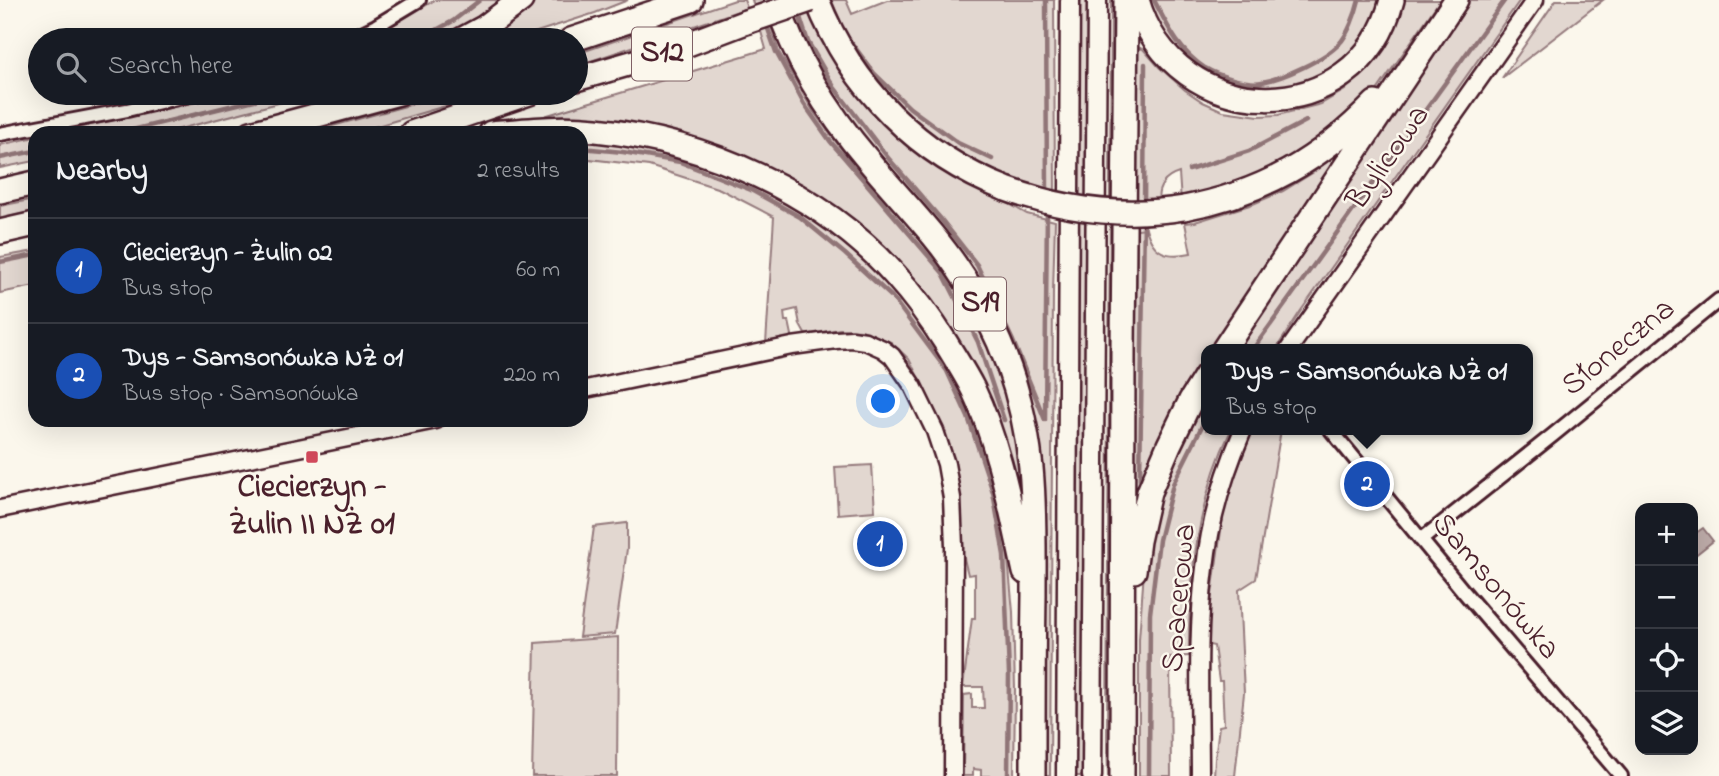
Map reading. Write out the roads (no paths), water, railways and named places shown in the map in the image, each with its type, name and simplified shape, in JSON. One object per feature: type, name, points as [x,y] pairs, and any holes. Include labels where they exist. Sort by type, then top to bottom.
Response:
[{"type":"highway","points":[[483,28],[520,0]]},
{"type":"highway","name":"S12","points":[[588,34],[691,0]]},
{"type":"highway","name":"S19","points":[[776,0],[789,36],[821,98],[856,146],[956,265],[985,313],[1001,349],[1022,412],[1029,453],[1033,506],[1033,776]]},
{"type":"highway","name":"S12","points":[[588,76],[659,55],[810,0]]},
{"type":"highway","points":[[817,0],[848,62],[868,90],[916,138],[973,175],[1006,189],[1044,201],[1092,211],[1138,213],[1184,208],[1233,196],[1293,169],[1328,147],[1350,128],[1394,82],[1437,27]]},
{"type":"highway","points":[[1122,776],[1126,0]]},
{"type":"highway","points":[[1137,0],[1152,36],[1168,58],[1182,70],[1198,82],[1225,93],[1270,100],[1314,90],[1353,66],[1381,30],[1392,0]]},
{"type":"highway","points":[[1227,344],[1456,0]]},
{"type":"highway","points":[[288,124],[328,105]]},
{"type":"highway","points":[[280,126],[356,105]]},
{"type":"highway","points":[[432,126],[494,105]]},
{"type":"highway","points":[[588,130],[634,135],[683,147],[780,186],[858,239],[895,275],[931,321],[973,390],[1005,483],[1034,614]]},
{"type":"highway","points":[[0,191],[28,185]]},
{"type":"highway","points":[[0,232],[28,226]]},
{"type":"highway","points":[[1123,650],[1138,541],[1149,492],[1169,444],[1201,384]]},
{"type":"main road","points":[[1066,776],[1070,0]]},
{"type":"main road","points":[[1093,776],[1097,0]]},
{"type":"street","points":[[372,28],[419,0]]},
{"type":"street","name":"Bylicowa","points":[[1293,344],[1535,0]]},
{"type":"street","points":[[42,126],[148,105]]},
{"type":"street","points":[[0,134],[28,129]]},
{"type":"street","name":"Słoneczna","points":[[1421,540],[1719,300]]},
{"type":"street","points":[[588,389],[792,346],[836,340],[865,341],[892,356],[913,386],[935,431],[946,464],[952,498],[953,776]]},
{"type":"street","points":[[0,509],[402,427]]},
{"type":"street","name":"Spacerowa","points":[[1200,776],[1201,609],[1205,566],[1223,484],[1241,435]]},
{"type":"street","name":"Samsonówka","points":[[1335,435],[1620,776]]},
{"type":"waterway","points":[[440,28],[480,0]]},
{"type":"waterway","points":[[830,0],[839,21]]},
{"type":"waterway","points":[[1046,0],[1047,195]]},
{"type":"waterway","points":[[1154,0],[1175,37],[1196,61],[1225,77],[1256,83],[1292,72],[1333,50],[1348,30],[1359,0]]},
{"type":"waterway","points":[[1257,344],[1505,0]]},
{"type":"waterway","points":[[798,11],[808,42],[834,87],[889,159],[977,265],[1013,341],[1045,420],[1047,207]]},
{"type":"waterway","points":[[766,23],[776,52],[804,104],[830,141],[943,273],[978,342],[1004,420]]},
{"type":"waterway","points":[[848,38],[874,73],[910,108],[958,143],[992,159]]},
{"type":"waterway","points":[[1144,207],[1145,64]]},
{"type":"waterway","points":[[149,126],[234,105]]},
{"type":"waterway","points":[[1189,170],[1249,151],[1306,121]]},
{"type":"waterway","points":[[588,149],[680,162],[751,190],[800,217],[892,297],[947,371],[968,417],[993,492],[1004,555],[1009,674],[1008,776]]},
{"type":"waterway","points":[[0,158],[28,152]]},
{"type":"waterway","points":[[1140,479],[1144,219]]},
{"type":"waterway","points":[[0,262],[28,256]]},
{"type":"waterway","points":[[1149,776],[1150,614],[1159,540],[1173,484],[1201,428]]},
{"type":"place","name":"Ciecierzyn - Żulin II NŻ 01","points":[[312,457]]},
{"type":"place","name":"Dys - Samsonówka NŻ 01","points":[[1367,484]]},
{"type":"place","name":"Ciecierzyn - Żulin 02","points":[[880,544]]}]
